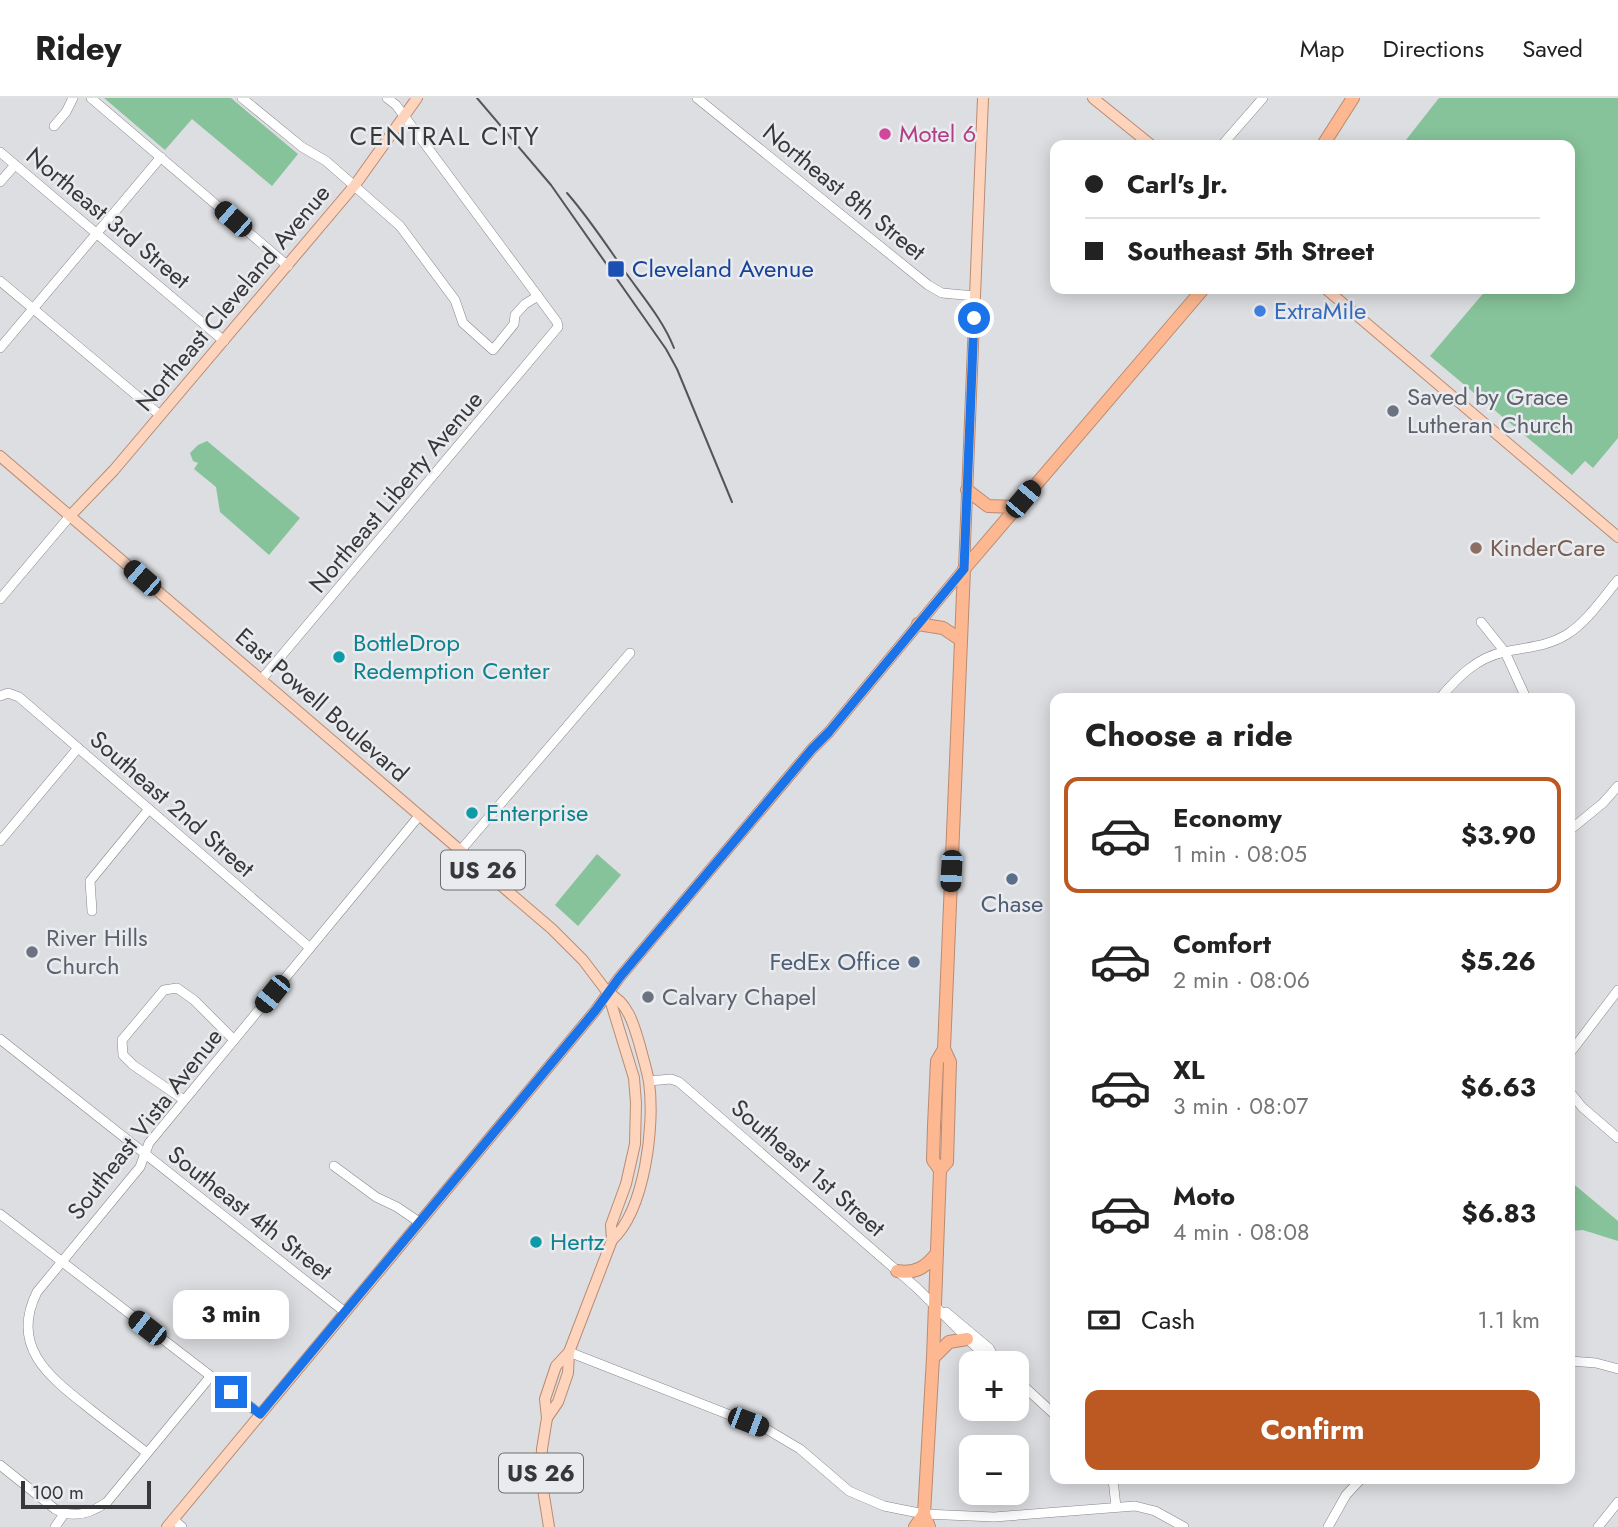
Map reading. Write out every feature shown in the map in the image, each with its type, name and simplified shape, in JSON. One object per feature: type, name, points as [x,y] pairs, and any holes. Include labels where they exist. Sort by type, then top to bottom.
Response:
[{"type":"highway","points":[[1325,140],[1353,98]]},
{"type":"highway","points":[[940,1170],[947,1162],[948,1142],[950,1062],[944,1049],[964,569],[1199,294]]},
{"type":"highway","points":[[967,490],[988,506],[1016,507]]},
{"type":"highway","points":[[918,624],[943,628],[961,640]]},
{"type":"highway","points":[[915,1527],[926,1521],[940,1170],[933,1160],[937,1061],[944,1049]]},
{"type":"highway","points":[[936,1085],[942,1103],[941,1136],[948,1142]]},
{"type":"highway","points":[[897,1271],[918,1270],[937,1253]]},
{"type":"highway","points":[[933,1358],[949,1342],[967,1339]]},
{"type":"main road","name":"Northeast Cleveland Avenue","points":[[70,516],[288,266],[355,185],[417,98]]},
{"type":"main road","points":[[174,1525],[260,1414],[608,993],[964,569],[983,98]]},
{"type":"main road","points":[[1093,98],[1146,140]]},
{"type":"main road","points":[[1332,294],[1618,537]]},
{"type":"main road","name":"East Powell Boulevard","points":[[0,456],[569,945],[608,993],[634,1078],[636,1129],[631,1166],[611,1225],[612,1240],[569,1352],[568,1373],[558,1402],[547,1418],[541,1477],[549,1527]]},
{"type":"main road","name":"East Powell Boulevard","points":[[608,993],[621,999],[632,1022],[649,1081],[650,1131],[637,1193],[623,1230],[612,1240]]},
{"type":"main road","points":[[636,1129],[650,1131]]},
{"type":"street","points":[[54,127],[73,98]]},
{"type":"street","points":[[91,98],[288,266]]},
{"type":"street","points":[[242,98],[286,135],[326,161],[400,226],[455,300],[463,323],[493,350],[514,324],[515,315],[525,304],[538,296],[387,98]]},
{"type":"street","name":"Northeast 8th Street","points":[[697,98],[928,285],[942,293],[975,296]]},
{"type":"street","points":[[1226,140],[1263,98]]},
{"type":"street","name":"Northeast 3rd Street","points":[[0,152],[224,341]]},
{"type":"street","points":[[0,348],[161,157]]},
{"type":"street","points":[[0,183],[15,165]]},
{"type":"street","points":[[0,281],[160,415]]},
{"type":"street","name":"Northeast Liberty Avenue","points":[[261,680],[558,327],[538,296]]},
{"type":"street","points":[[0,599],[70,516]]},
{"type":"street","points":[[1445,693],[1470,667],[1488,657],[1540,647],[1566,635],[1585,620],[1618,580]]},
{"type":"street","points":[[1481,622],[1505,652],[1524,693]]},
{"type":"street","points":[[460,851],[630,653]]},
{"type":"street","name":"Southeast 2nd Street","points":[[4,695],[19,697],[309,947]]},
{"type":"street","points":[[0,841],[78,748]]},
{"type":"street","points":[[1575,827],[1618,786]]},
{"type":"street","points":[[92,911],[90,881],[149,809]]},
{"type":"street","name":"Southeast Vista Avenue","points":[[147,1453],[55,1381],[40,1364],[29,1326],[32,1303],[37,1292],[140,1167],[149,1143],[419,816]]},
{"type":"street","points":[[184,1100],[133,1065],[123,1055],[122,1041],[146,1010],[164,990],[177,988],[194,1000],[234,1040]]},
{"type":"street","points":[[1575,1046],[1618,990]]},
{"type":"street","name":"Southeast 4th Street","points":[[0,1039],[345,1312]]},
{"type":"street","name":"Southeast 1st Street","points":[[649,1081],[671,1079],[679,1082],[936,1305],[979,1351]]},
{"type":"street","points":[[1575,1098],[1618,1138]]},
{"type":"street","points":[[334,1166],[376,1197],[419,1222]]},
{"type":"street","points":[[0,1214],[260,1414]]},
{"type":"street","name":"Southeast 1st Street","points":[[936,1305],[955,1318],[991,1351]]},
{"type":"street","points":[[569,1352],[768,1430],[800,1449],[849,1491],[926,1521],[1143,1507],[1169,1517],[1184,1527]]},
{"type":"street","points":[[1575,1362],[1618,1369]]},
{"type":"street","points":[[0,1465],[55,1509],[64,1514],[85,1514],[107,1502],[210,1377]]},
{"type":"street","points":[[1029,1391],[1050,1410]]},
{"type":"street","points":[[1114,1484],[1116,1507]]},
{"type":"street","points":[[1328,1527],[1346,1495],[1356,1484]]},
{"type":"street","points":[[1598,1527],[1618,1502]]},
{"type":"street","points":[[55,1527],[64,1514]]},
{"type":"green space","points":[[104,98],[231,98],[298,154],[272,186],[192,119],[165,150]]},
{"type":"green space","points":[[1439,98],[1618,98],[1618,438],[1593,468],[1585,461],[1572,475],[1430,356],[1483,294],[1575,294],[1575,140],[1406,140]]},
{"type":"green space","points":[[207,441],[300,518],[269,555],[220,512],[216,487],[194,469],[198,463],[193,461],[190,453]]},
{"type":"green space","points":[[597,854],[621,875],[578,926],[555,905]]},
{"type":"green space","points":[[1575,1185],[1618,1221],[1618,1241],[1583,1230],[1575,1231]]},
{"type":"tram line","points":[[477,98],[551,185],[666,349],[677,369],[732,502]]},
{"type":"tram line","points":[[567,193],[652,309],[674,348]]},
{"type":"place","name":"Motel 6","points":[[885,134]]},
{"type":"place","name":"Cleveland Avenue","points":[[616,269]]},
{"type":"place","name":"ExtraMile","points":[[1260,311]]},
{"type":"place","name":"Saved by Grace Lutheran Church","points":[[1393,411]]},
{"type":"place","name":"KinderCare","points":[[1476,548]]},
{"type":"place","name":"BottleDrop Redemption Center","points":[[339,657]]},
{"type":"place","name":"Enterprise","points":[[472,813]]},
{"type":"place","name":"Chase","points":[[1012,879]]},
{"type":"place","name":"River Hills Church","points":[[32,952]]},
{"type":"place","name":"FedEx Office","points":[[914,962]]},
{"type":"place","name":"Calvary Chapel","points":[[648,997]]},
{"type":"place","name":"Hertz","points":[[536,1242]]},
{"type":"district","name":"CENTRAL CITY","points":[[445,136]]},
{"type":"route","points":[[231,1392],[260,1414],[595,1011],[619,978],[964,569],[974,318]]}]
